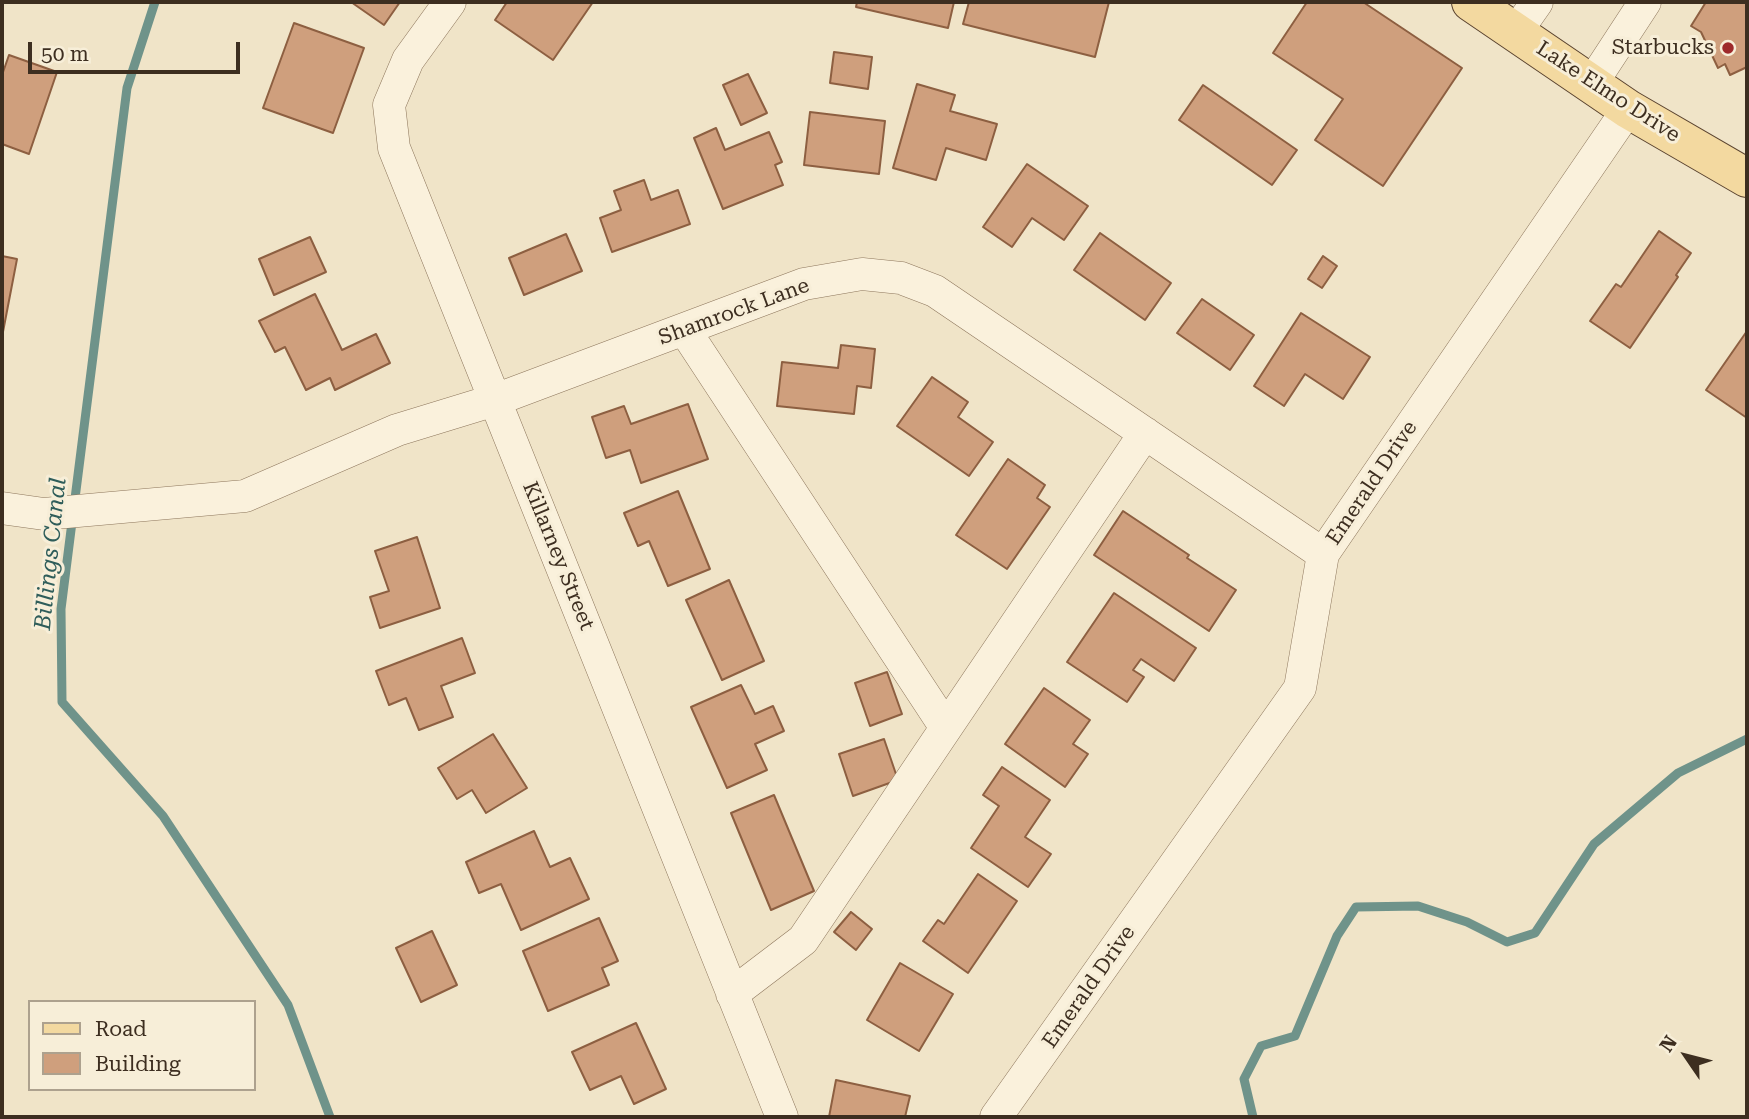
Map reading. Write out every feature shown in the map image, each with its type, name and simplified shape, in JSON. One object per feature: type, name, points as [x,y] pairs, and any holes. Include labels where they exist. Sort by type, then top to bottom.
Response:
[{"type":"main road","name":"Lake Elmo Drive","points":[[1471,2],[1526,17],[1592,83],[1629,109],[1747,178]]},
{"type":"street","name":"Killarney Street","points":[[450,2],[408,60],[389,105],[394,148],[782,1117]]},
{"type":"street","points":[[1592,83],[1645,2]]},
{"type":"street","name":"Emerald Drive","points":[[996,1117],[1300,688],[1323,554],[1629,109]]},
{"type":"street","name":"Shamrock Lane","points":[[2,508],[44,514],[245,496],[397,430],[495,400],[804,284],[862,274],[901,278],[935,291],[1323,554]]},
{"type":"street","points":[[684,329],[946,728]]},
{"type":"street","points":[[732,994],[803,940],[1145,433]]},
{"type":"building","points":[[351,2],[400,2],[384,25]]},
{"type":"building","points":[[507,2],[593,2],[553,60],[495,20]]},
{"type":"building","points":[[857,2],[954,2],[948,28],[856,7]]},
{"type":"building","points":[[969,2],[1109,2],[1095,57],[963,24]]},
{"type":"building","points":[[1307,2],[1363,2],[1462,68],[1383,186],[1315,140],[1343,99],[1273,53]]},
{"type":"building","name":"Starbucks","points":[[1706,2],[1747,2],[1747,67],[1730,75],[1725,64],[1718,68],[1701,32],[1691,26]]},
{"type":"building","points":[[294,23],[364,48],[333,133],[263,108]]},
{"type":"building","points":[[834,52],[872,57],[868,89],[830,83]]},
{"type":"building","points":[[9,55],[57,72],[29,154],[2,144],[2,75]]},
{"type":"building","points":[[748,74],[767,113],[741,125],[723,85]]},
{"type":"building","points":[[917,84],[955,95],[950,111],[997,124],[986,160],[946,148],[936,180],[893,168]]},
{"type":"building","points":[[1203,85],[1297,150],[1272,185],[1179,120]]},
{"type":"building","points":[[810,112],[885,121],[879,174],[804,165]]},
{"type":"building","points":[[716,128],[725,150],[769,132],[782,162],[775,165],[783,185],[723,209],[694,138]]},
{"type":"building","points":[[1027,164],[1088,206],[1064,240],[1032,218],[1012,247],[983,227]]},
{"type":"building","points":[[644,180],[651,200],[678,190],[690,224],[612,252],[600,218],[621,210],[614,191]]},
{"type":"building","points":[[1659,231],[1691,253],[1630,348],[1590,321],[1616,284],[1621,287]]},
{"type":"building","points":[[1100,233],[1171,283],[1145,320],[1074,270]]},
{"type":"building","points":[[566,234],[582,271],[524,295],[509,258]]},
{"type":"building","points":[[310,237],[326,272],[274,295],[259,259]]},
{"type":"building","points":[[2,256],[17,259],[2,337]]},
{"type":"building","points":[[1323,256],[1337,266],[1322,288],[1308,279]]},
{"type":"building","points":[[315,294],[342,350],[376,334],[390,363],[335,390],[330,378],[306,390],[285,347],[275,352],[259,321]]},
{"type":"building","points":[[1202,299],[1254,335],[1230,370],[1177,333]]},
{"type":"building","points":[[1301,313],[1370,357],[1343,399],[1305,374],[1284,406],[1254,386]]},
{"type":"building","points":[[1747,331],[1747,418],[1706,390]]},
{"type":"building","points":[[841,345],[875,349],[871,388],[857,386],[854,414],[777,406],[782,362],[838,368]]},
{"type":"building","points":[[932,377],[968,402],[958,417],[993,442],[969,476],[897,426]]},
{"type":"building","points":[[688,404],[708,459],[641,483],[630,450],[606,458],[592,417],[624,406],[631,424]]},
{"type":"building","points":[[1008,459],[1045,485],[1037,498],[1050,507],[1007,569],[956,535]]},
{"type":"building","points":[[678,491],[710,569],[668,586],[649,541],[638,546],[624,513]]},
{"type":"building","points":[[1123,511],[1236,590],[1209,631],[1094,555]]},
{"type":"building","points":[[417,537],[440,608],[380,628],[370,597],[389,591],[375,551]]},
{"type":"building","points":[[729,580],[764,661],[722,680],[686,600]]},
{"type":"building","points":[[1114,593],[1196,648],[1174,681],[1141,659],[1133,670],[1144,677],[1127,702],[1067,662]]},
{"type":"building","points":[[462,638],[475,673],[441,686],[453,717],[419,730],[406,698],[389,705],[376,671]]},
{"type":"building","points":[[887,672],[902,714],[870,726],[855,683]]},
{"type":"building","points":[[741,685],[755,714],[773,706],[784,731],[755,744],[767,770],[727,788],[691,707]]},
{"type":"building","points":[[1044,688],[1090,720],[1073,744],[1088,754],[1065,787],[1005,744]]},
{"type":"building","points":[[493,734],[527,788],[486,813],[472,790],[457,799],[438,768]]},
{"type":"building","points":[[884,739],[898,780],[853,796],[839,754]]},
{"type":"building","points":[[1002,767],[1050,800],[1025,837],[1051,854],[1028,887],[971,848],[999,806],[983,795]]},
{"type":"building","points":[[774,795],[814,891],[771,910],[731,813]]},
{"type":"building","points":[[534,831],[550,867],[570,858],[589,899],[521,930],[501,884],[479,893],[466,862]]},
{"type":"building","points":[[978,874],[1017,901],[968,973],[923,941],[938,920],[944,924]]},
{"type":"building","points":[[851,912],[872,929],[856,950],[834,932]]},
{"type":"building","points":[[599,918],[618,961],[602,968],[609,985],[548,1011],[523,951]]},
{"type":"building","points":[[432,931],[457,985],[421,1002],[396,948]]},
{"type":"building","points":[[900,963],[953,994],[919,1051],[867,1020]]},
{"type":"building","points":[[636,1023],[666,1089],[634,1104],[621,1076],[590,1090],[572,1052]]},
{"type":"building","points":[[836,1080],[910,1096],[905,1117],[829,1117]]},
{"type":"waterway","name":"Billings Canal","points":[[155,2],[127,88],[61,609],[62,702],[163,816],[288,1005],[330,1117]]},
{"type":"waterway","points":[[1253,1117],[1244,1079],[1261,1046],[1295,1036],[1337,936],[1356,907],[1418,906],[1467,922],[1507,942],[1535,933],[1594,844],[1678,773],[1747,739]]},
{"type":"place","name":"Starbucks","points":[[1728,48]]}]
